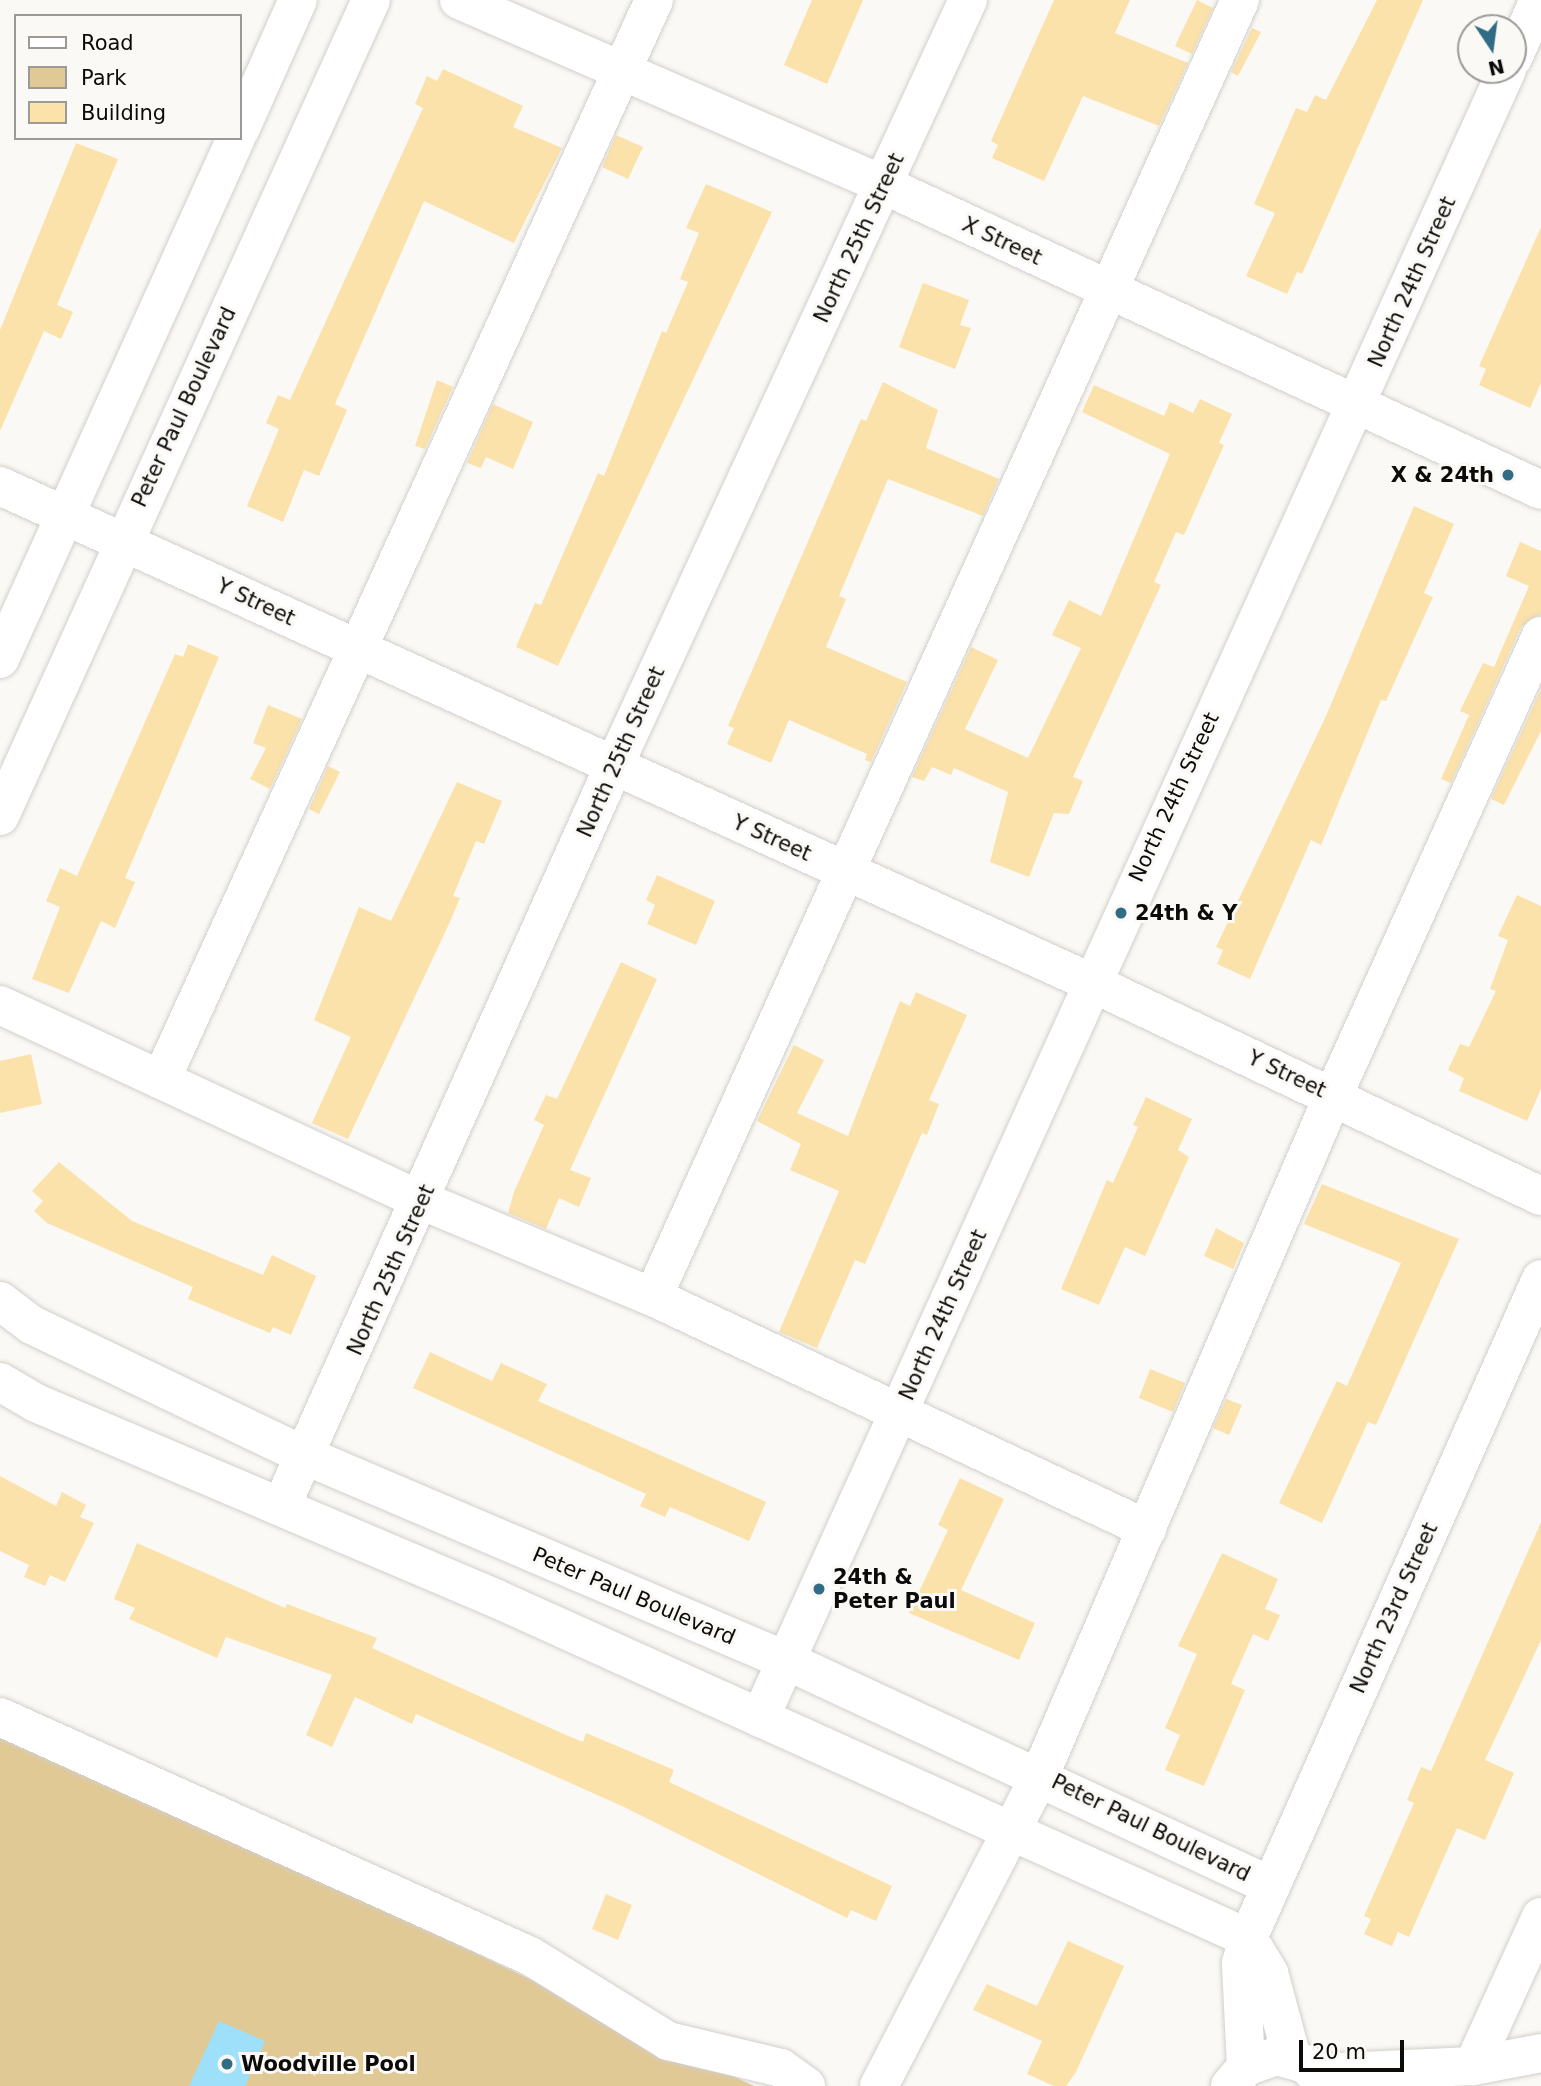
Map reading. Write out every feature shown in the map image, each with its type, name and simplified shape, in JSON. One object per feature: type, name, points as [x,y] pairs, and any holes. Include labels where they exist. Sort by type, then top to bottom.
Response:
[{"type":"street","points":[[242,126],[298,0]]},
{"type":"street","name":"Peter Paul Boulevard","points":[[0,816],[371,0]]},
{"type":"street","name":"X Street","points":[[459,0],[884,185],[1541,491]]},
{"type":"street","points":[[162,1080],[361,650],[654,0]]},
{"type":"street","name":"North 25th Street","points":[[281,1507],[423,1201],[613,768],[968,0]]},
{"type":"street","points":[[653,1297],[1240,0]]},
{"type":"street","points":[[1527,27],[1539,0]]},
{"type":"street","name":"North 24th Street","points":[[760,1718],[900,1413],[1090,982],[1501,84]]},
{"type":"street","points":[[0,659],[235,140]]},
{"type":"street","name":"Y Street","points":[[0,486],[613,768],[1090,982],[1541,1196]]},
{"type":"street","points":[[879,2086],[1040,1775],[1333,1096],[1541,636]]},
{"type":"street","points":[[0,1005],[423,1201],[653,1297],[1147,1528]]},
{"type":"street","name":"North 23rd Street","points":[[1238,2076],[1241,1963],[1248,1938],[1541,1279]]},
{"type":"street","name":"Peter Paul Boulevard","points":[[0,1301],[32,1325],[306,1456],[787,1661],[1040,1775],[1271,1885]]},
{"type":"street","points":[[0,1382],[36,1403],[281,1507],[760,1718],[1248,1938],[1269,1973],[1312,2072]]},
{"type":"street","points":[[0,1717],[530,1956],[668,2041],[781,2068],[806,2086]]},
{"type":"street","points":[[1430,2086],[1473,2066],[1541,1917]]},
{"type":"street","points":[[1238,2076],[1276,2056],[1312,2072],[1473,2066],[1541,2053]]},
{"type":"green space","points":[[0,1726],[754,2086],[0,2086]]},
{"type":"water","name":"Woodville Pool","points":[[219,2021],[265,2041],[245,2086],[189,2086]]},
{"type":"building","points":[[812,0],[863,0],[827,84],[784,65]]},
{"type":"building","points":[[1054,0],[1130,0],[1115,33],[1188,63],[1159,126],[1083,96],[1044,181],[992,158],[998,145],[991,141]]},
{"type":"building","points":[[1197,0],[1213,8],[1192,54],[1175,46]]},
{"type":"building","points":[[1377,0],[1423,0],[1302,274],[1297,272],[1287,294],[1246,276],[1275,213],[1254,204],[1296,108],[1307,112],[1315,95],[1326,100]]},
{"type":"building","points":[[1252,28],[1261,32],[1238,76],[1231,72]]},
{"type":"building","points":[[443,69],[523,106],[513,127],[562,148],[514,243],[424,201],[335,404],[347,410],[319,476],[304,470],[283,522],[247,506],[279,429],[266,423],[278,395],[290,400],[423,108],[415,104],[427,76],[437,81]]},
{"type":"building","points":[[616,135],[643,147],[628,179],[602,167]]},
{"type":"building","points":[[76,143],[118,159],[57,305],[73,312],[61,339],[44,331],[0,431],[0,330]]},
{"type":"building","points":[[706,184],[772,212],[558,666],[516,647],[535,603],[541,605],[598,473],[604,476],[662,331],[666,333],[688,282],[680,279],[699,233],[686,228]]},
{"type":"building","points":[[1541,227],[1541,383],[1530,408],[1479,385],[1486,369],[1479,366]]},
{"type":"building","points":[[923,283],[969,300],[960,325],[971,328],[955,369],[899,347]]},
{"type":"building","points":[[437,380],[453,387],[425,449],[415,446]]},
{"type":"building","points":[[883,382],[938,410],[926,448],[999,479],[983,516],[888,479],[839,596],[846,599],[826,647],[907,682],[871,762],[865,760],[867,754],[789,720],[771,763],[727,744],[734,728],[728,726],[861,419],[866,421]]},
{"type":"building","points":[[1094,385],[1164,416],[1170,402],[1193,413],[1200,399],[1232,414],[1219,443],[1224,445],[1184,535],[1176,532],[1154,582],[1161,585],[1073,777],[1083,781],[1069,814],[1054,813],[1029,877],[990,862],[1008,792],[954,768],[951,775],[932,767],[924,781],[912,777],[971,647],[998,660],[965,729],[1028,758],[1081,648],[1052,635],[1069,600],[1101,616],[1170,454],[1082,412]]},
{"type":"building","points":[[493,404],[533,422],[513,469],[486,457],[481,468],[467,463]]},
{"type":"building","points":[[1414,506],[1454,524],[1424,593],[1433,597],[1386,701],[1381,700],[1321,845],[1311,840],[1250,979],[1217,964],[1223,950],[1216,947],[1326,716]]},
{"type":"building","points":[[1520,542],[1541,551],[1541,614],[1521,627],[1451,783],[1441,779],[1469,715],[1460,711],[1483,663],[1494,667],[1529,586],[1506,576]]},
{"type":"building","points":[[188,644],[219,657],[125,878],[135,882],[115,928],[101,921],[69,993],[32,979],[60,907],[46,901],[60,868],[77,876],[175,654],[183,657]]},
{"type":"building","points":[[1541,689],[1541,731],[1504,805],[1491,799]]},
{"type":"building","points":[[268,705],[302,719],[270,789],[250,779],[266,748],[253,743]]},
{"type":"building","points":[[328,766],[340,772],[319,814],[309,809]]},
{"type":"building","points":[[457,782],[502,801],[484,844],[476,841],[453,896],[460,898],[449,924],[348,1139],[312,1123],[351,1037],[314,1020],[359,907],[391,921]]},
{"type":"building","points":[[657,875],[715,901],[696,945],[647,924],[655,905],[646,900]]},
{"type":"building","points":[[1517,895],[1541,906],[1541,1089],[1527,1121],[1459,1091],[1464,1078],[1448,1070],[1460,1044],[1469,1047],[1496,991],[1490,989],[1508,940],[1498,936]]},
{"type":"building","points":[[621,962],[657,979],[570,1170],[591,1178],[579,1207],[559,1198],[546,1229],[508,1213],[514,1192],[544,1125],[534,1120],[546,1095],[557,1099]]},
{"type":"building","points":[[916,992],[967,1015],[929,1100],[939,1104],[927,1135],[922,1133],[865,1264],[855,1260],[817,1348],[779,1332],[839,1191],[790,1170],[801,1144],[757,1121],[794,1045],[824,1060],[797,1113],[848,1136],[900,1001],[910,1006]]},
{"type":"building","points":[[31,1054],[42,1104],[0,1113],[0,1061]]},
{"type":"building","points":[[1146,1097],[1192,1119],[1178,1150],[1189,1157],[1145,1256],[1125,1247],[1099,1305],[1061,1289],[1107,1180],[1113,1183],[1138,1127],[1133,1125]]},
{"type":"building","points":[[59,1162],[132,1221],[263,1275],[272,1255],[316,1276],[291,1335],[273,1327],[270,1333],[188,1299],[193,1287],[47,1223],[34,1211],[43,1201],[32,1191]]},
{"type":"building","points":[[1322,1184],[1459,1239],[1376,1425],[1368,1422],[1322,1523],[1279,1503],[1337,1381],[1347,1386],[1401,1263],[1304,1224]]},
{"type":"building","points":[[1216,1228],[1244,1243],[1233,1269],[1204,1256]]},
{"type":"building","points":[[430,1352],[492,1381],[501,1363],[547,1384],[538,1401],[766,1502],[749,1541],[670,1507],[665,1517],[640,1506],[646,1494],[413,1388]]},
{"type":"building","points":[[1150,1369],[1185,1383],[1173,1412],[1139,1398]]},
{"type":"building","points":[[1226,1399],[1242,1405],[1229,1435],[1213,1428]]},
{"type":"building","points":[[0,1476],[56,1506],[62,1492],[86,1505],[80,1517],[94,1523],[65,1582],[50,1575],[45,1586],[24,1577],[29,1565],[0,1551]]},
{"type":"building","points":[[960,1478],[1004,1499],[961,1590],[1035,1623],[1019,1660],[909,1613],[948,1530],[938,1525]]},
{"type":"building","points":[[1541,1522],[1541,1640],[1485,1760],[1514,1773],[1485,1840],[1457,1828],[1409,1937],[1398,1932],[1392,1946],[1364,1934],[1371,1919],[1364,1916],[1414,1803],[1407,1800],[1421,1767],[1431,1771]]},
{"type":"building","points":[[137,1543],[285,1608],[287,1604],[377,1638],[372,1648],[566,1735],[583,1742],[586,1733],[674,1770],[669,1782],[892,1886],[876,1921],[851,1910],[847,1918],[624,1807],[416,1714],[412,1724],[355,1697],[332,1747],[306,1735],[332,1675],[226,1637],[217,1658],[129,1619],[135,1608],[114,1599]]},
{"type":"building","points":[[1222,1553],[1278,1579],[1265,1609],[1280,1615],[1268,1641],[1253,1634],[1231,1684],[1245,1690],[1204,1786],[1165,1770],[1180,1735],[1165,1728],[1197,1654],[1178,1646]]},
{"type":"building","points":[[606,1894],[632,1905],[618,1940],[592,1929]]},
{"type":"building","points":[[1068,1941],[1124,1966],[1076,2072],[1066,2086],[1054,2086],[1027,2074],[1042,2041],[973,2010],[987,1984],[1037,2006]]},
{"type":"place","name":"X & 24th","points":[[1508,475]]},
{"type":"place","name":"24th & Y","points":[[1121,913]]},
{"type":"place","name":"24th & Peter Paul","points":[[819,1589]]},
{"type":"place","name":"Woodville Pool","points":[[227,2064]]}]
